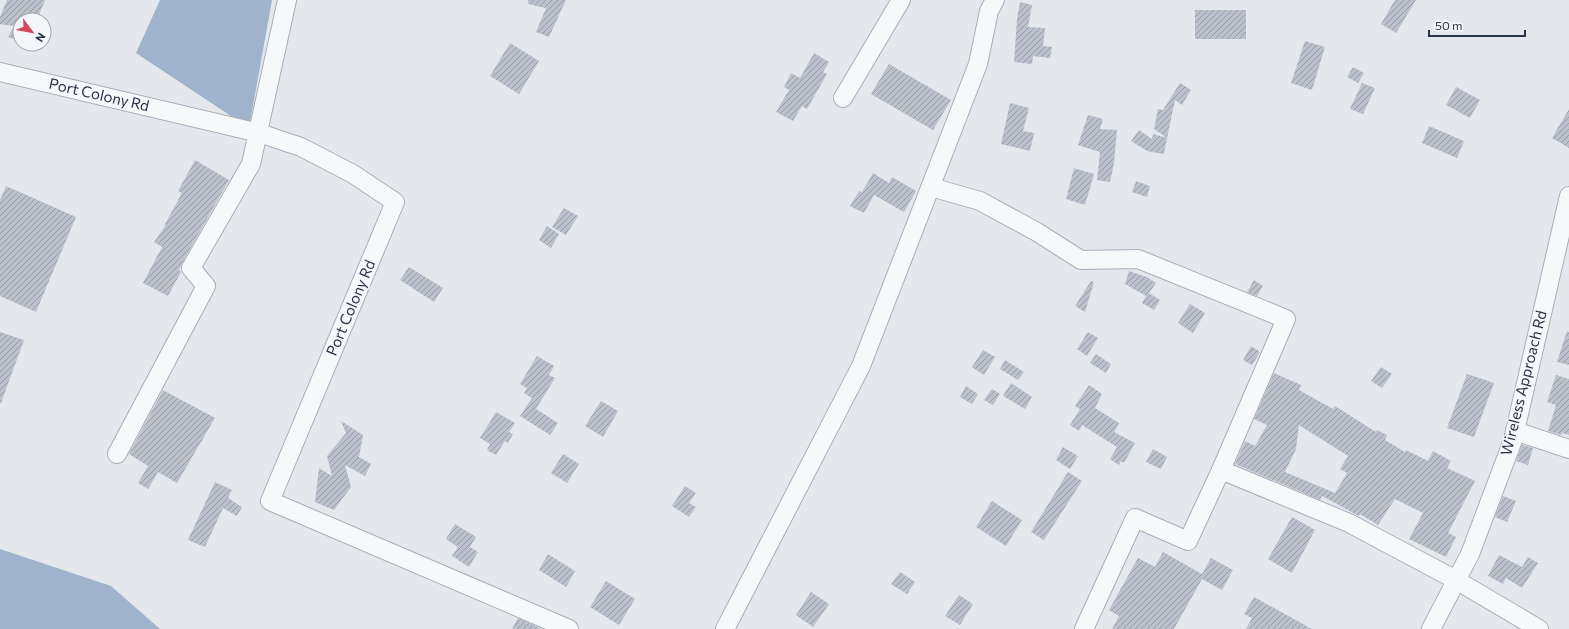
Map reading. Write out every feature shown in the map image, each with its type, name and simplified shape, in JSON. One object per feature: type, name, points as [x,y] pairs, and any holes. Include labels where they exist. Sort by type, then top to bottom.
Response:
[{"type":"street","points":[[117,454],[206,286],[191,268],[251,164],[287,0]]},
{"type":"street","points":[[843,98],[901,0]]},
{"type":"street","points":[[724,629],[861,366],[978,64],[989,11],[995,0]]},
{"type":"street","name":"Port Colony Rd","points":[[0,72],[259,133],[301,147],[353,174],[395,202],[270,502],[569,629]]},
{"type":"street","points":[[930,187],[980,200],[1037,232],[1081,260],[1138,259],[1286,319],[1221,470],[1188,541],[1135,518],[1101,596],[1084,629]]},
{"type":"street","name":"Wireless Approach Rd","points":[[1431,629],[1470,554],[1515,431],[1569,196]]},
{"type":"street","points":[[1515,431],[1569,449]]},
{"type":"street","points":[[1221,470],[1349,523],[1456,580],[1539,629]]},
{"type":"water","points":[[160,0],[272,0],[249,128],[136,53]]},
{"type":"water","points":[[0,549],[111,586],[160,629],[0,629]]},
{"type":"building","points":[[7,0],[45,0],[40,12],[12,12],[12,26],[0,24],[0,17]]},
{"type":"building","points":[[528,0],[566,0],[549,37],[536,32],[546,8],[528,4]]},
{"type":"building","points":[[1395,0],[1416,0],[1396,33],[1381,24]]},
{"type":"building","points":[[1020,2],[1032,5],[1028,27],[1045,28],[1043,46],[1052,47],[1050,58],[1033,56],[1032,64],[1014,62],[1017,19]]},
{"type":"building","points":[[1195,10],[1246,10],[1246,39],[1195,39]]},
{"type":"building","points":[[12,30],[12,38],[8,37]]},
{"type":"building","points":[[1305,41],[1325,47],[1312,90],[1291,83]]},
{"type":"building","points":[[510,43],[539,61],[519,94],[490,76]]},
{"type":"building","points":[[814,53],[829,62],[823,72],[827,74],[807,109],[802,106],[793,121],[776,112],[789,90],[784,87],[791,73],[800,78]]},
{"type":"building","points":[[889,64],[951,100],[933,130],[871,94]]},
{"type":"building","points":[[1353,67],[1364,73],[1358,83],[1347,77]]},
{"type":"building","points":[[1180,83],[1191,90],[1182,105],[1175,100],[1167,138],[1154,129],[1158,109],[1163,110]]},
{"type":"building","points":[[1362,83],[1375,88],[1363,114],[1350,109]]},
{"type":"building","points":[[1456,87],[1480,100],[1470,118],[1446,105]]},
{"type":"building","points":[[1010,103],[1029,108],[1023,131],[1034,133],[1030,151],[1001,144]]},
{"type":"building","points":[[1569,109],[1569,148],[1552,138]]},
{"type":"building","points":[[1088,115],[1103,119],[1100,129],[1117,130],[1114,163],[1110,182],[1097,180],[1100,152],[1078,145]]},
{"type":"building","points":[[1429,126],[1464,141],[1457,158],[1422,143]]},
{"type":"building","points":[[1139,130],[1152,139],[1153,134],[1167,138],[1164,154],[1147,151],[1131,141]]},
{"type":"building","points":[[195,160],[229,180],[182,263],[179,270],[181,272],[168,296],[143,283],[162,247],[154,242],[166,225],[165,224],[182,193],[178,191]]},
{"type":"building","points":[[1074,168],[1094,174],[1085,205],[1066,199]]},
{"type":"building","points":[[873,173],[889,183],[892,177],[916,191],[904,212],[874,195],[864,213],[850,206],[859,191],[862,192]]},
{"type":"building","points":[[1136,181],[1150,186],[1147,197],[1132,192]]},
{"type":"building","points":[[6,186],[76,217],[36,312],[0,296],[0,200]]},
{"type":"building","points":[[564,208],[578,216],[566,235],[552,227]]},
{"type":"building","points":[[547,226],[559,234],[551,248],[539,240]]},
{"type":"building","points":[[409,267],[443,288],[434,302],[400,280]]},
{"type":"building","points":[[1129,271],[1147,277],[1156,283],[1149,293],[1160,300],[1154,310],[1142,303],[1146,296],[1125,284]]},
{"type":"building","points":[[1254,280],[1263,286],[1257,296],[1247,292]]},
{"type":"building","points":[[1091,281],[1094,282],[1085,312],[1075,306]]},
{"type":"building","points":[[1190,304],[1205,313],[1193,333],[1178,323]]},
{"type":"building","points":[[1567,331],[1569,332],[1569,365],[1557,362]]},
{"type":"building","points":[[0,332],[24,340],[1,403],[0,403]]},
{"type":"building","points":[[1088,332],[1098,338],[1087,356],[1077,349]]},
{"type":"building","points":[[1251,346],[1260,352],[1252,365],[1243,360]]},
{"type":"building","points":[[983,350],[995,357],[984,375],[972,367]]},
{"type":"building","points":[[1096,354],[1111,364],[1106,373],[1090,363]]},
{"type":"building","points":[[537,356],[554,366],[549,375],[555,378],[536,409],[558,423],[550,435],[520,416],[532,398],[524,393],[527,388],[520,384]]},
{"type":"building","points":[[1005,360],[1024,372],[1018,380],[1000,369]]},
{"type":"building","points":[[1381,367],[1392,374],[1382,388],[1371,381]]},
{"type":"building","points":[[1274,373],[1301,385],[1299,390],[1333,409],[1335,406],[1376,432],[1377,430],[1387,435],[1385,440],[1405,452],[1406,450],[1428,461],[1433,451],[1451,461],[1447,468],[1475,481],[1448,533],[1456,537],[1446,557],[1409,539],[1423,513],[1395,499],[1378,525],[1360,514],[1359,516],[1322,496],[1320,500],[1235,464],[1245,441],[1255,446],[1267,425],[1254,419]],"holes":[[[1299,425],[1348,456],[1340,469],[1347,473],[1335,493],[1285,472],[1296,449]]]},
{"type":"building","points":[[1467,374],[1494,383],[1474,437],[1447,428]]},
{"type":"building","points":[[1556,375],[1569,379],[1569,435],[1562,433],[1561,435],[1548,431],[1556,405],[1547,402]]},
{"type":"building","points":[[1011,383],[1032,397],[1025,409],[1003,396]]},
{"type":"building","points":[[1089,385],[1102,394],[1095,408],[1119,423],[1114,432],[1135,443],[1124,463],[1121,461],[1119,465],[1110,459],[1117,447],[1082,425],[1079,431],[1070,425],[1080,409],[1075,406]]},
{"type":"building","points":[[966,386],[978,394],[972,404],[960,397]]},
{"type":"building","points":[[992,389],[1000,394],[993,405],[984,400]]},
{"type":"building","points":[[163,390],[215,418],[177,483],[158,472],[148,489],[138,483],[148,466],[129,454]]},
{"type":"building","points":[[601,401],[618,411],[603,437],[585,426]]},
{"type":"building","points":[[496,412],[515,423],[509,432],[513,434],[508,443],[505,441],[496,455],[487,450],[490,444],[480,438]]},
{"type":"building","points":[[341,421],[363,435],[359,457],[371,464],[365,476],[345,465],[351,487],[334,510],[315,502],[319,468],[332,476],[327,456],[346,433]]},
{"type":"building","points":[[1522,445],[1533,448],[1528,465],[1516,461]]},
{"type":"building","points":[[1063,447],[1078,456],[1070,469],[1056,460]]},
{"type":"building","points":[[1153,449],[1167,457],[1161,469],[1146,462]]},
{"type":"building","points":[[563,454],[579,464],[567,483],[551,473]]},
{"type":"building","points":[[1068,472],[1082,481],[1044,540],[1031,532]]},
{"type":"building","points":[[215,482],[232,490],[228,498],[242,507],[237,516],[223,508],[205,547],[188,540]]},
{"type":"building","points":[[685,486],[696,493],[689,503],[696,507],[689,517],[672,506]]},
{"type":"building","points":[[1503,496],[1516,501],[1507,522],[1495,517]]},
{"type":"building","points":[[992,501],[1022,520],[1006,546],[976,527]]},
{"type":"building","points":[[1292,517],[1315,530],[1292,573],[1268,559]]},
{"type":"building","points":[[455,524],[476,537],[470,547],[478,552],[469,567],[452,556],[458,547],[446,539]]},
{"type":"building","points":[[1163,552],[1202,574],[1211,558],[1233,570],[1222,590],[1202,579],[1174,629],[1112,629],[1119,616],[1109,610],[1138,558],[1155,567]]},
{"type":"building","points":[[548,554],[575,571],[566,587],[539,570]]},
{"type":"building","points":[[1499,555],[1522,567],[1528,557],[1538,563],[1522,588],[1506,578],[1503,584],[1488,576]]},
{"type":"building","points":[[900,572],[915,582],[907,594],[891,584]]},
{"type":"building","points":[[606,581],[635,599],[619,625],[590,607]]},
{"type":"building","points":[[811,592],[829,604],[813,627],[796,615]]},
{"type":"building","points":[[959,595],[973,604],[960,625],[945,616]]},
{"type":"building","points":[[1254,597],[1312,629],[1246,629],[1252,618],[1244,614]]},
{"type":"building","points":[[518,618],[542,629],[512,629]]}]
